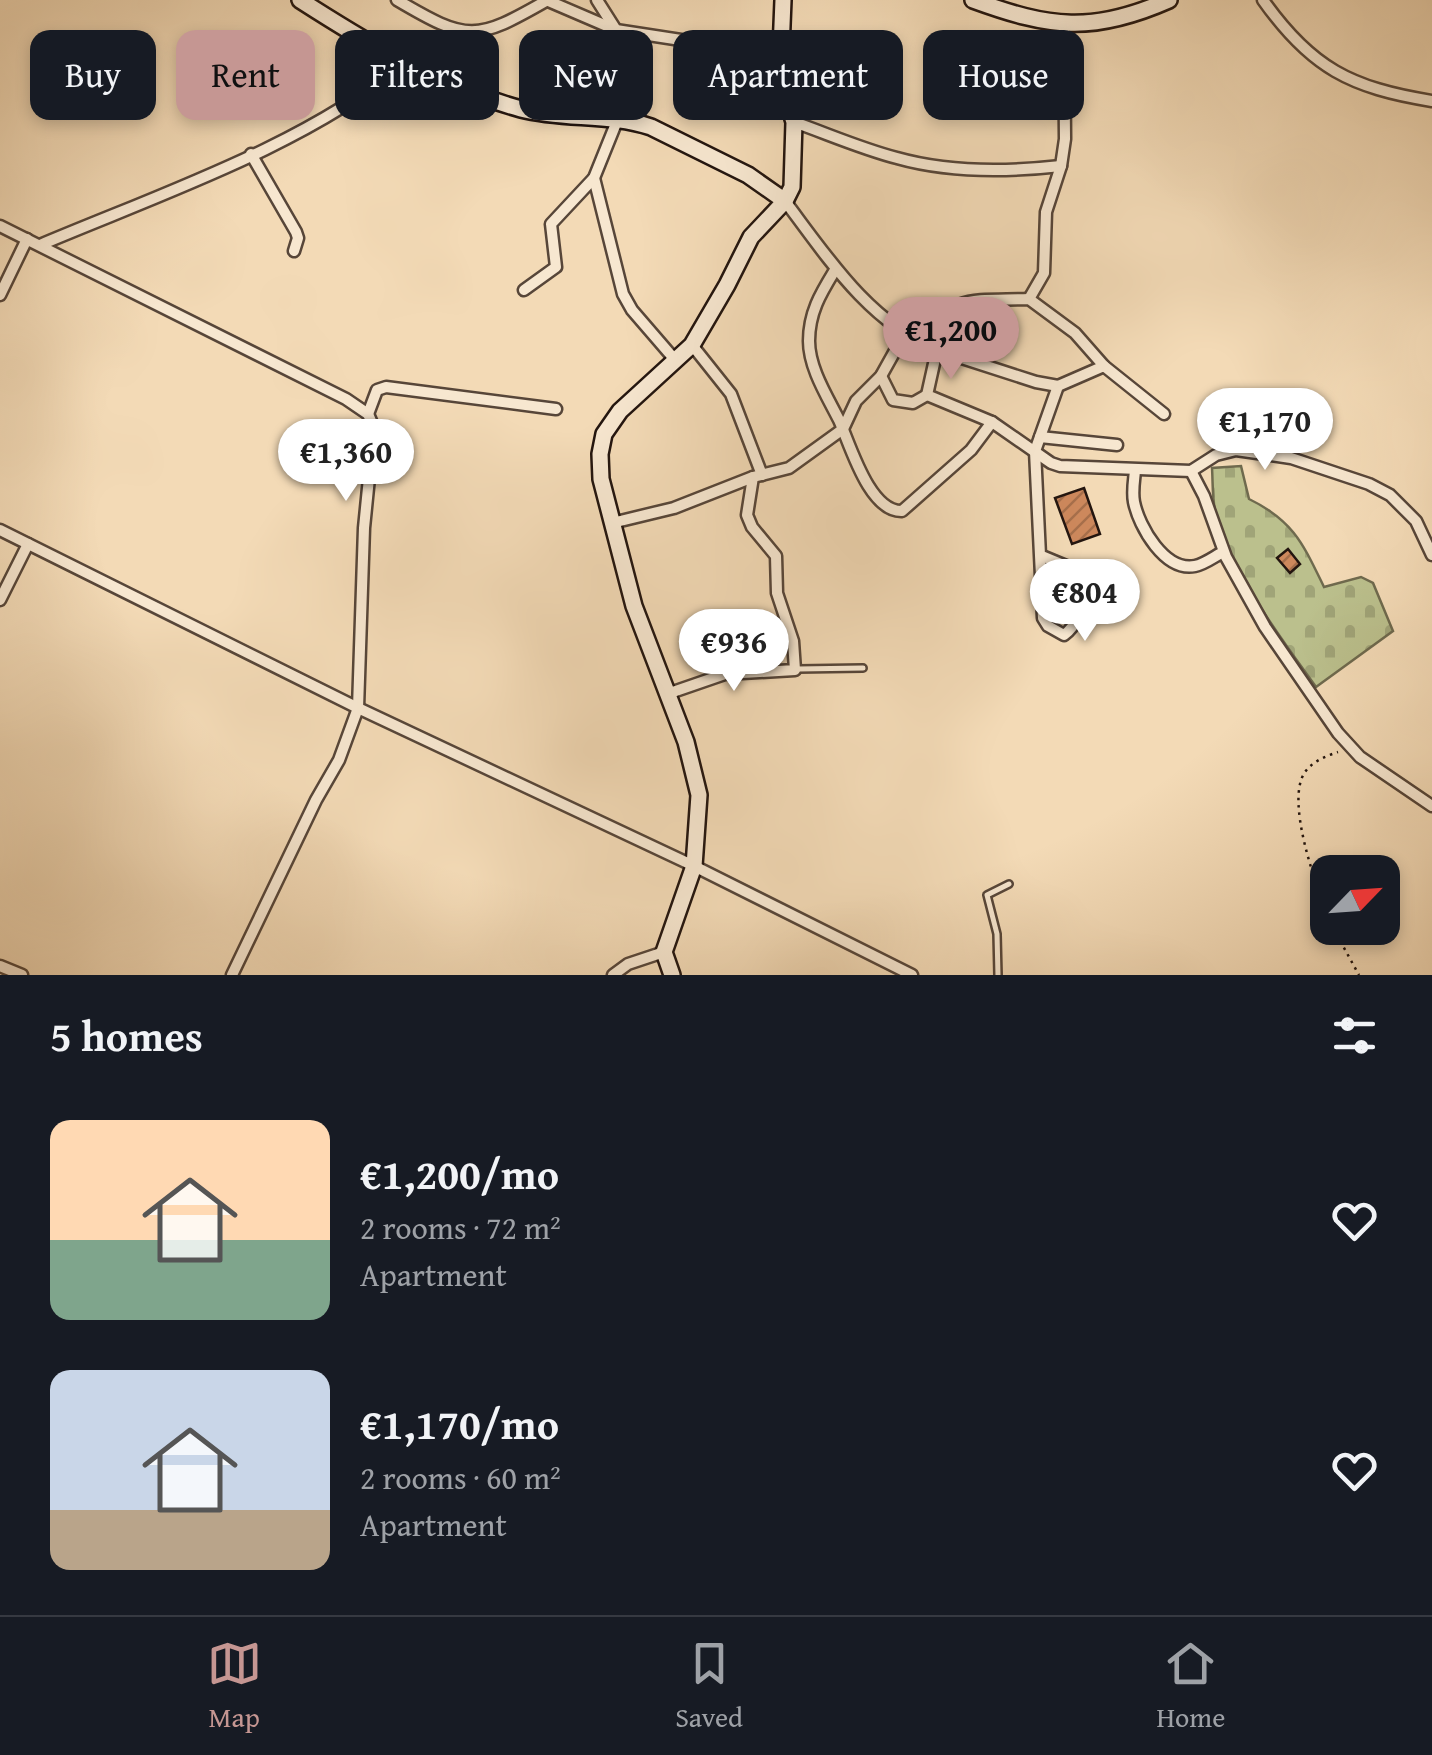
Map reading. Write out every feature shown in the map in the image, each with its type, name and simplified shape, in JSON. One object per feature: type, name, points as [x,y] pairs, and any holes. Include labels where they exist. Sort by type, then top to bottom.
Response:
[{"type":"street","points":[[300,0],[348,30]]},
{"type":"street","points":[[397,0],[444,26],[473,33],[504,24],[546,0],[616,30]]},
{"type":"street","points":[[597,0],[616,30]]},
{"type":"street","points":[[781,30],[783,0]]},
{"type":"street","points":[[973,0],[1027,18],[1064,25],[1110,21],[1169,0]]},
{"type":"street","points":[[1263,0],[1294,39],[1332,73],[1432,101]]},
{"type":"street","points":[[1030,299],[1044,273],[1046,212],[1060,166],[1066,114],[1064,25]]},
{"type":"street","points":[[499,100],[572,118],[626,121],[748,175],[785,201],[836,270],[905,332],[937,350],[1058,386],[1104,366]]},
{"type":"street","points":[[40,245],[251,154],[335,112]]},
{"type":"street","points":[[524,290],[556,268],[550,224],[594,178],[626,121]]},
{"type":"street","points":[[672,975],[664,952],[694,866],[699,795],[694,766],[634,606],[612,523],[601,479],[604,434],[634,396],[692,345],[751,237],[785,201],[793,176],[794,122],[925,165],[1009,170],[1060,166]]},
{"type":"street","points":[[251,154],[296,232],[294,252]]},
{"type":"street","points":[[594,178],[623,294],[676,361]]},
{"type":"street","points":[[0,226],[346,398],[368,414],[374,428],[367,487],[358,708],[339,760],[232,975]]},
{"type":"street","points":[[0,295],[27,238]]},
{"type":"street","points":[[836,270],[816,301],[808,342],[813,365],[861,474],[892,510],[899,512],[942,478],[992,422]]},
{"type":"street","points":[[917,340],[937,316],[953,305],[1030,299],[1075,333],[1104,366],[1164,414]]},
{"type":"street","points":[[612,523],[674,508],[789,468],[843,429],[856,401],[881,376],[905,332]]},
{"type":"street","points":[[667,694],[725,674],[794,670],[793,641],[776,594],[776,556],[747,515],[758,476],[731,394],[692,345]]},
{"type":"street","points":[[927,396],[937,350]]},
{"type":"street","points":[[881,376],[893,400],[913,403],[927,396],[992,422],[1060,466],[1191,472],[1216,455],[1236,450],[1290,458],[1369,484],[1403,505],[1416,521],[1432,555]]},
{"type":"street","points":[[1042,556],[1083,573],[1090,585],[1082,609],[1064,635],[1048,626],[1043,618],[1042,556],[1035,496],[1035,452],[1058,386]]},
{"type":"street","points":[[368,414],[377,390],[386,387],[556,409]]},
{"type":"street","points":[[1040,437],[1117,445]]},
{"type":"street","points":[[1135,470],[1137,511],[1161,552],[1191,567],[1224,552]]},
{"type":"street","points":[[1191,472],[1224,552],[1265,627],[1350,748],[1432,806]]},
{"type":"street","points":[[0,530],[912,975]]},
{"type":"street","points":[[0,600],[28,544]]},
{"type":"street","points":[[613,975],[628,964],[664,952]]},
{"type":"street","points":[[0,966],[22,975]]},
{"type":"lane","points":[[794,670],[864,668]]},
{"type":"lane","points":[[998,975],[996,934],[987,894],[1009,884]]},
{"type":"path","points":[[1310,866],[1300,782],[1317,761],[1350,748]]},
{"type":"path","points":[[1342,945],[1359,975]]},
{"type":"green space","points":[[1241,466],[1249,499],[1277,516],[1296,535],[1324,587],[1361,577],[1373,583],[1393,631],[1316,687],[1246,583],[1216,515],[1212,468]]},
{"type":"building","points":[[1084,488],[1100,534],[1072,544],[1055,498]]},
{"type":"building","points":[[1288,549],[1300,564],[1290,573],[1277,558]]}]
